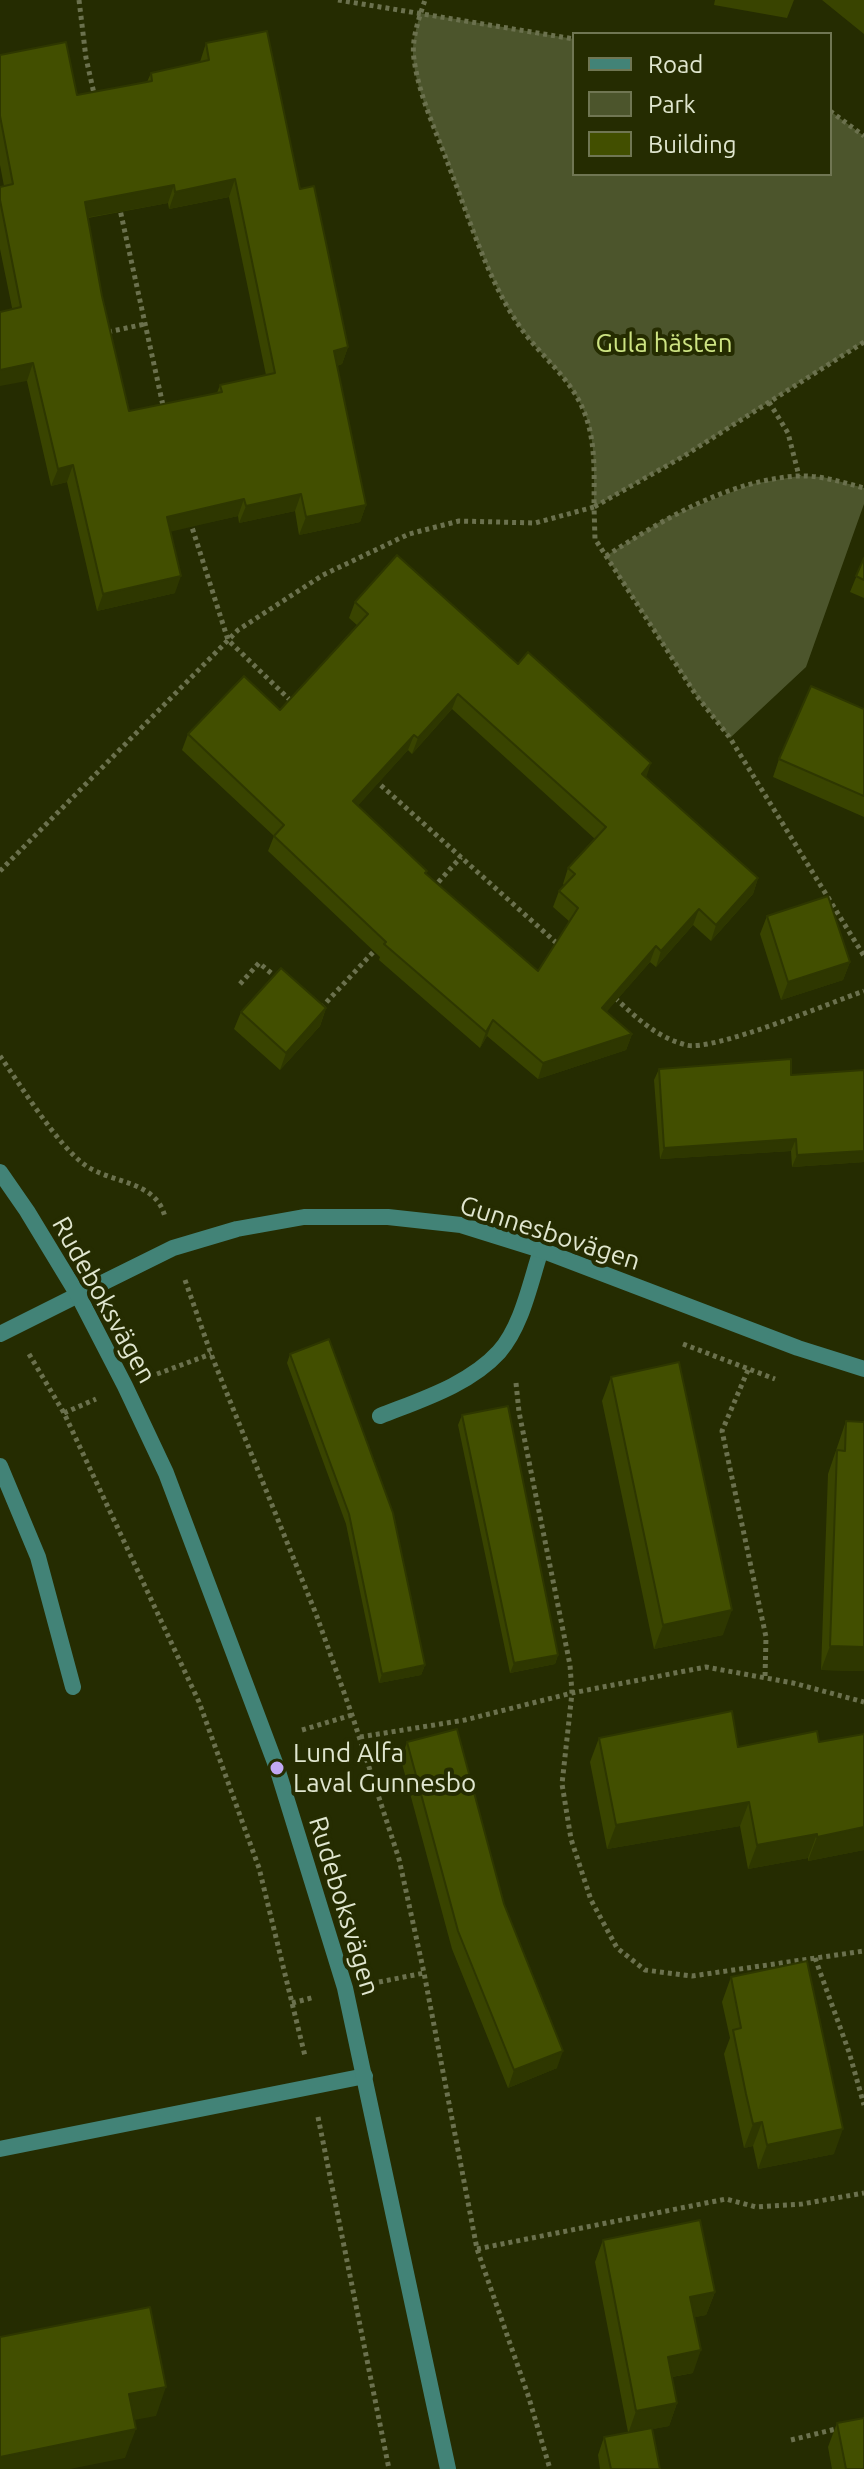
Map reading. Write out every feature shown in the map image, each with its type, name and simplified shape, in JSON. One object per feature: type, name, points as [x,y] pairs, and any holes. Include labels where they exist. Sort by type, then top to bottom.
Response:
[{"type":"street","name":"Rudeboksvägen","points":[[0,1172],[78,1295],[166,1473],[277,1768],[345,1988],[448,2469]]},
{"type":"street","name":"Gunnesbovägen","points":[[7,1331],[173,1248],[237,1229],[304,1217],[388,1217],[461,1225],[541,1250],[798,1348],[864,1369]]},
{"type":"street","points":[[380,1416],[470,1376],[500,1351],[518,1319],[541,1250]]},
{"type":"street","points":[[0,1466],[38,1557],[73,1687]]},
{"type":"street","points":[[0,2149],[365,2076]]},
{"type":"path","points":[[79,0],[86,58],[96,102]]},
{"type":"path","points":[[338,0],[572,39]]},
{"type":"path","points":[[425,0],[413,56],[420,89],[479,244],[507,305],[527,337],[559,370],[575,392],[587,418],[594,463],[595,539],[696,695],[730,738],[864,956]]},
{"type":"path","points":[[832,112],[864,136]]},
{"type":"path","points":[[116,191],[165,416]]},
{"type":"path","points":[[103,333],[145,324]]},
{"type":"path","points":[[0,871],[238,630],[323,575],[409,534],[459,521],[535,523],[594,507],[684,456],[864,342]]},
{"type":"path","points":[[769,402],[788,433],[799,476]]},
{"type":"path","points":[[606,556],[666,518],[752,484],[799,476],[823,477],[864,488]]},
{"type":"path","points":[[185,508],[228,640],[297,707]]},
{"type":"path","points":[[366,772],[561,948]]},
{"type":"path","points":[[430,890],[461,857]]},
{"type":"path","points":[[318,1012],[379,946]]},
{"type":"path","points":[[240,984],[259,963],[282,983]]},
{"type":"path","points":[[605,988],[648,1029],[689,1046],[719,1043],[864,991]]},
{"type":"path","points":[[0,1056],[70,1151],[104,1175],[154,1194],[163,1207],[173,1248],[211,1354],[316,1614],[399,1859],[477,2249],[528,2395],[550,2469]]},
{"type":"path","points":[[518,1319],[515,1373],[519,1412],[570,1665],[572,1693],[562,1784],[571,1839],[591,1900],[617,1948],[645,1970],[692,1976],[864,1951]]},
{"type":"path","points":[[7,1331],[64,1413],[199,1702],[259,1868],[313,2087],[389,2469]]},
{"type":"path","points":[[748,1370],[722,1431],[766,1637],[765,1678]]},
{"type":"path","points":[[360,1737],[465,1720],[572,1693],[706,1667],[864,1702]]},
{"type":"path","points":[[302,1730],[352,1715]]},
{"type":"path","points":[[815,1958],[849,2052],[864,2105]]},
{"type":"path","points":[[477,2249],[726,2199],[756,2207],[802,2204],[864,2193]]},
{"type":"path","points":[[791,2440],[849,2426]]},
{"type":"green space","name":"Gula hästen","points":[[420,13],[572,39],[572,176],[832,176],[832,112],[864,136],[864,342],[684,456],[594,507],[593,449],[586,416],[564,378],[517,323],[495,283],[425,106],[414,68],[414,39]]},
{"type":"green space","points":[[799,476],[823,477],[864,488],[864,504],[806,667],[730,738],[696,695],[606,556],[666,518],[752,484]]},
{"type":"building","points":[[267,31],[300,189],[314,186],[348,347],[334,351],[366,505],[306,517],[301,494],[246,506],[244,499],[167,517],[181,576],[103,594],[73,465],[58,469],[33,363],[0,370],[0,312],[21,307],[0,200],[0,187],[13,184],[0,116],[0,55],[66,42],[77,95],[152,81],[151,73],[209,60],[206,43]],"holes":[[[235,179],[275,373],[220,385],[222,392],[129,411],[102,296],[85,202],[174,185],[175,192]]]},
{"type":"building","points":[[397,555],[518,664],[528,652],[651,763],[642,774],[758,878],[716,925],[699,909],[661,951],[656,946],[602,1008],[632,1034],[543,1063],[493,1020],[486,1032],[384,944],[386,942],[274,836],[284,825],[188,734],[244,676],[280,710],[368,614],[355,602]],"holes":[[[458,694],[606,827],[568,868],[575,874],[559,891],[578,908],[538,971],[425,873],[427,871],[353,801],[414,735],[418,738]]]},
{"type":"building","points":[[864,558],[864,580],[856,576]]},
{"type":"building","points":[[811,686],[864,709],[864,796],[779,759]]},
{"type":"building","points":[[828,896],[850,962],[788,982],[767,916]]},
{"type":"building","points":[[281,968],[326,1008],[286,1053],[241,1012]]},
{"type":"building","points":[[791,1059],[791,1075],[864,1070],[864,1151],[797,1155],[796,1139],[664,1148],[659,1069]]},
{"type":"building","points":[[329,1339],[393,1513],[425,1665],[382,1674],[349,1514],[290,1354]]},
{"type":"building","points":[[679,1362],[732,1610],[663,1625],[611,1377]]},
{"type":"building","points":[[508,1406],[558,1655],[514,1663],[462,1415]]},
{"type":"building","points":[[846,1421],[864,1422],[864,1647],[830,1646],[837,1450],[845,1451]]},
{"type":"building","points":[[732,1711],[738,1747],[817,1731],[819,1742],[864,1734],[864,1827],[757,1845],[749,1802],[616,1825],[599,1738]]},
{"type":"building","points":[[457,1729],[504,1904],[563,2051],[514,2070],[458,1931],[407,1742]]},
{"type":"building","points":[[807,1961],[843,2129],[767,2145],[762,2122],[753,2124],[746,2094],[733,2030],[741,2028],[731,1977]]},
{"type":"building","points":[[700,2220],[715,2292],[690,2297],[701,2350],[668,2357],[677,2403],[636,2411],[603,2240]]},
{"type":"building","points":[[150,2307],[166,2387],[129,2394],[136,2429],[0,2457],[0,2337]]},
{"type":"building","points":[[864,2418],[864,2469],[846,2469],[837,2423]]},
{"type":"building","points":[[652,2428],[660,2469],[611,2469],[604,2437]]},
{"type":"place","name":"Lund Alfa Laval Gunnesbo","points":[[277,1768]]}]
